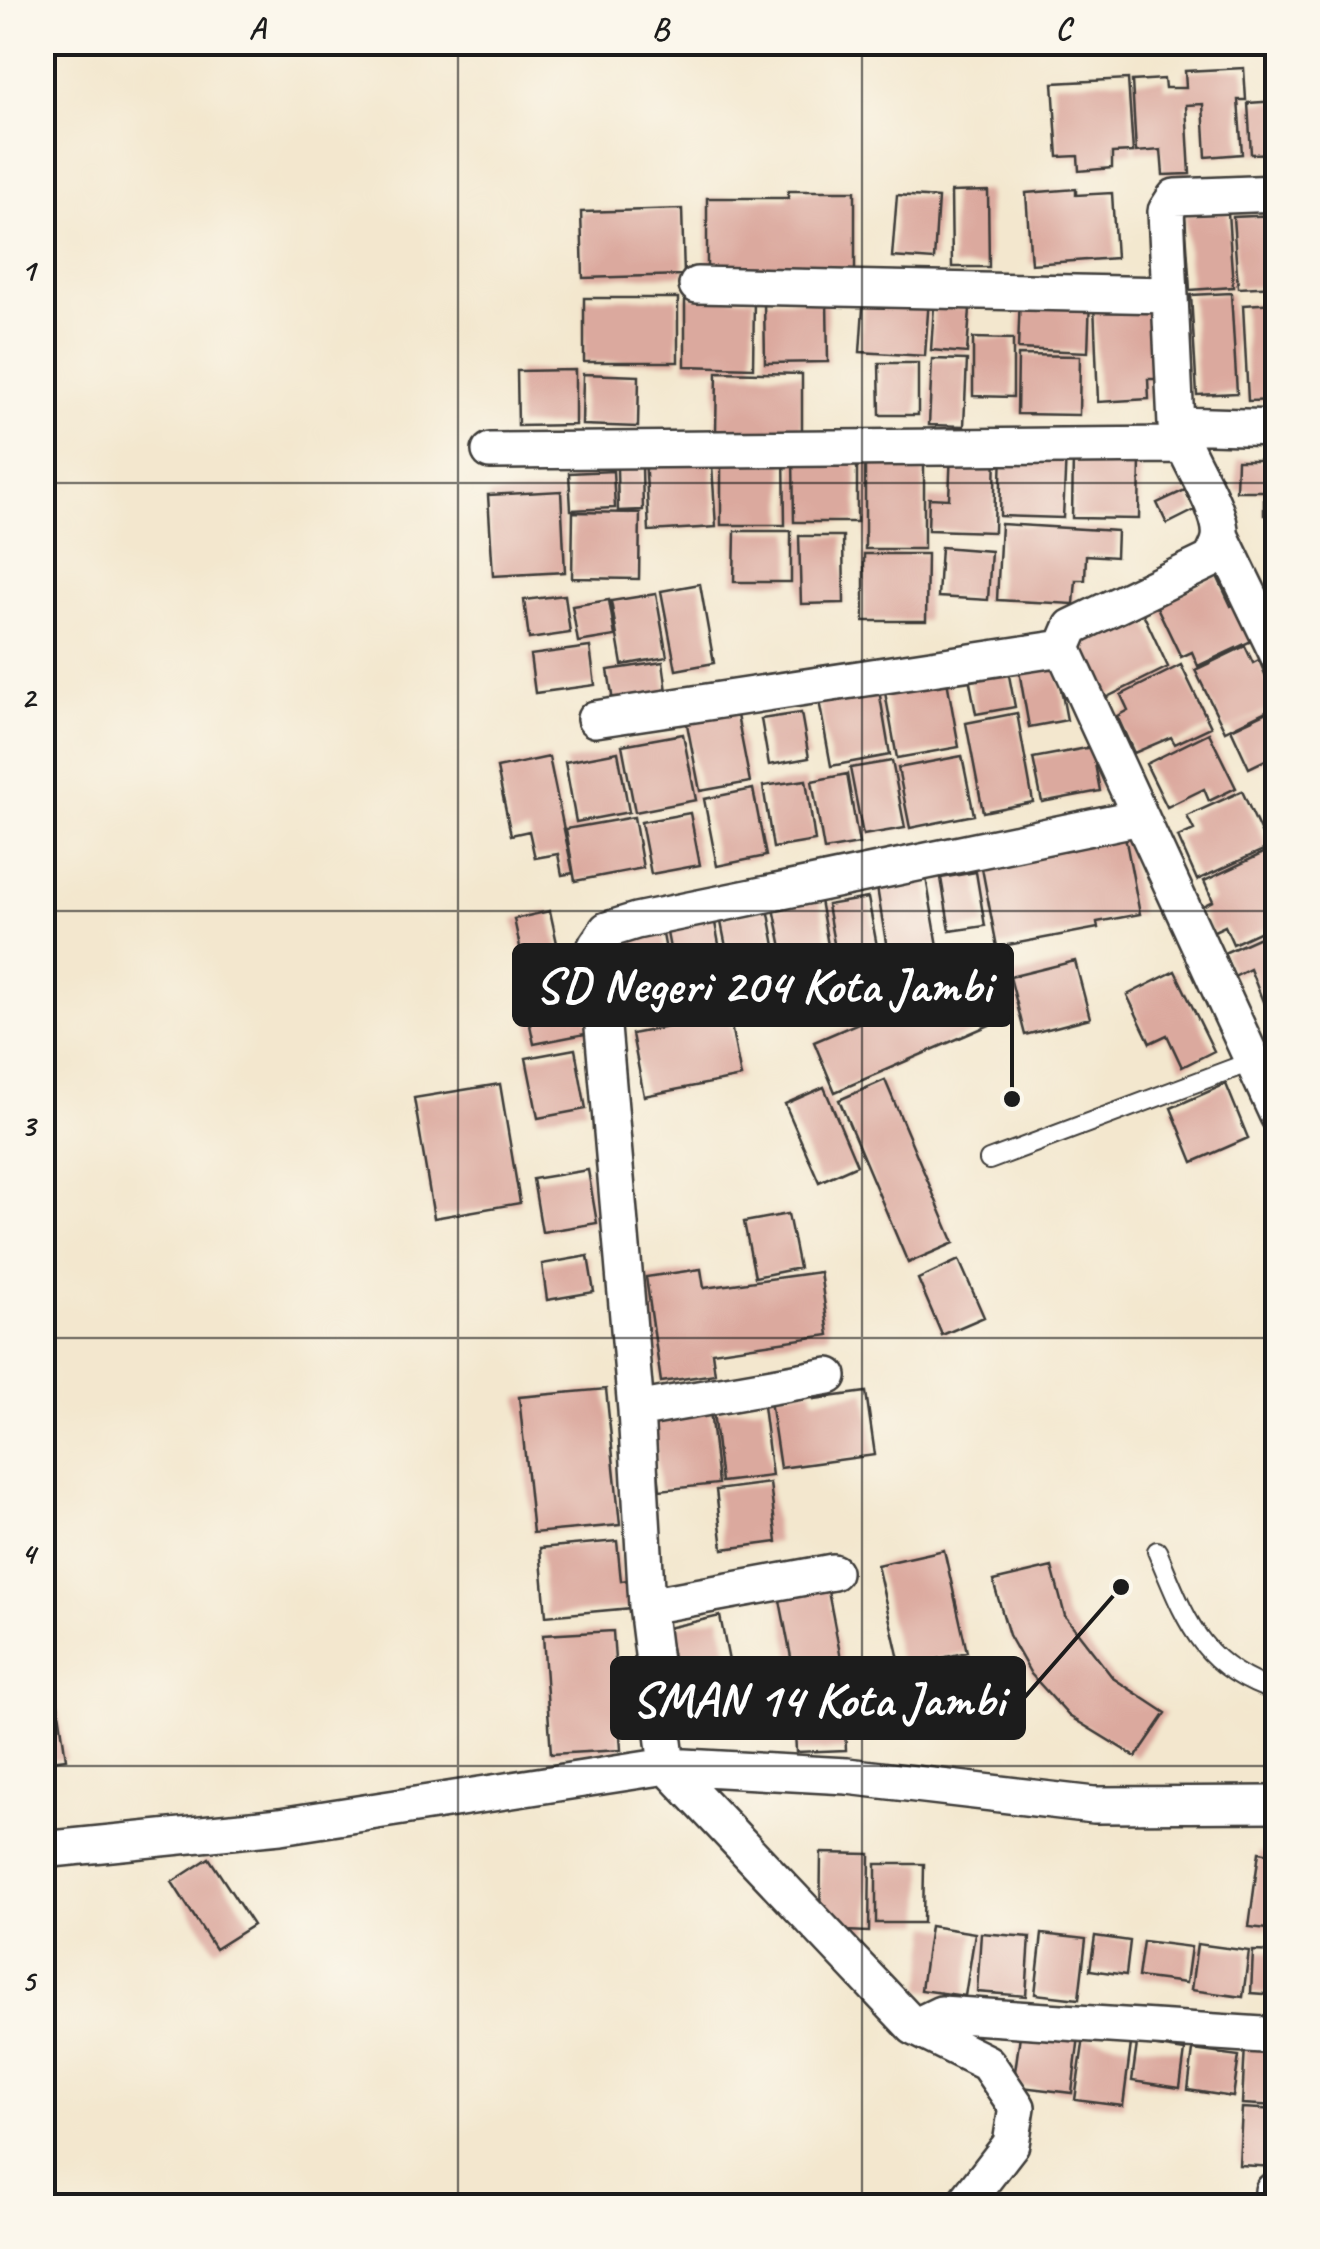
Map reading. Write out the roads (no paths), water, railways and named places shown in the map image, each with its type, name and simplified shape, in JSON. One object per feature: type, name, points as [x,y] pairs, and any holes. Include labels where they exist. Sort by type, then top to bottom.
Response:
[{"type":"street","points":[[1278,193],[1175,197],[1166,211],[1179,435],[1217,517],[1221,537],[1278,654]]},
{"type":"street","points":[[697,285],[1170,296]]},
{"type":"street","points":[[490,451],[1179,435],[1278,428]]},
{"type":"street","points":[[1062,648],[1072,627],[1211,560],[1221,537]]},
{"type":"street","points":[[594,718],[1062,648]]},
{"type":"street","points":[[1062,648],[1278,1116]]},
{"type":"street","points":[[963,2206],[1011,2144],[1017,2106],[988,2063],[914,2027],[667,1766],[646,1606],[636,1410],[596,946],[607,930],[1140,817]]},
{"type":"street","points":[[636,1410],[830,1376]]},
{"type":"street","points":[[646,1606],[832,1572]]},
{"type":"street","points":[[42,1850],[280,1826],[667,1766],[847,1776],[1094,1805],[1278,1804]]},
{"type":"street","points":[[914,2027],[941,2014],[1278,2036]]},
{"type":"lane","points":[[989,1160],[1253,1060]]},
{"type":"lane","points":[[1156,1551],[1193,1636],[1244,1682],[1278,1692]]},
{"type":"place","name":"SD Negeri 204 Kota Jambi","points":[[1012,1099]]},
{"type":"place","name":"SMAN 14 Kota Jambi","points":[[1121,1587]]}]
